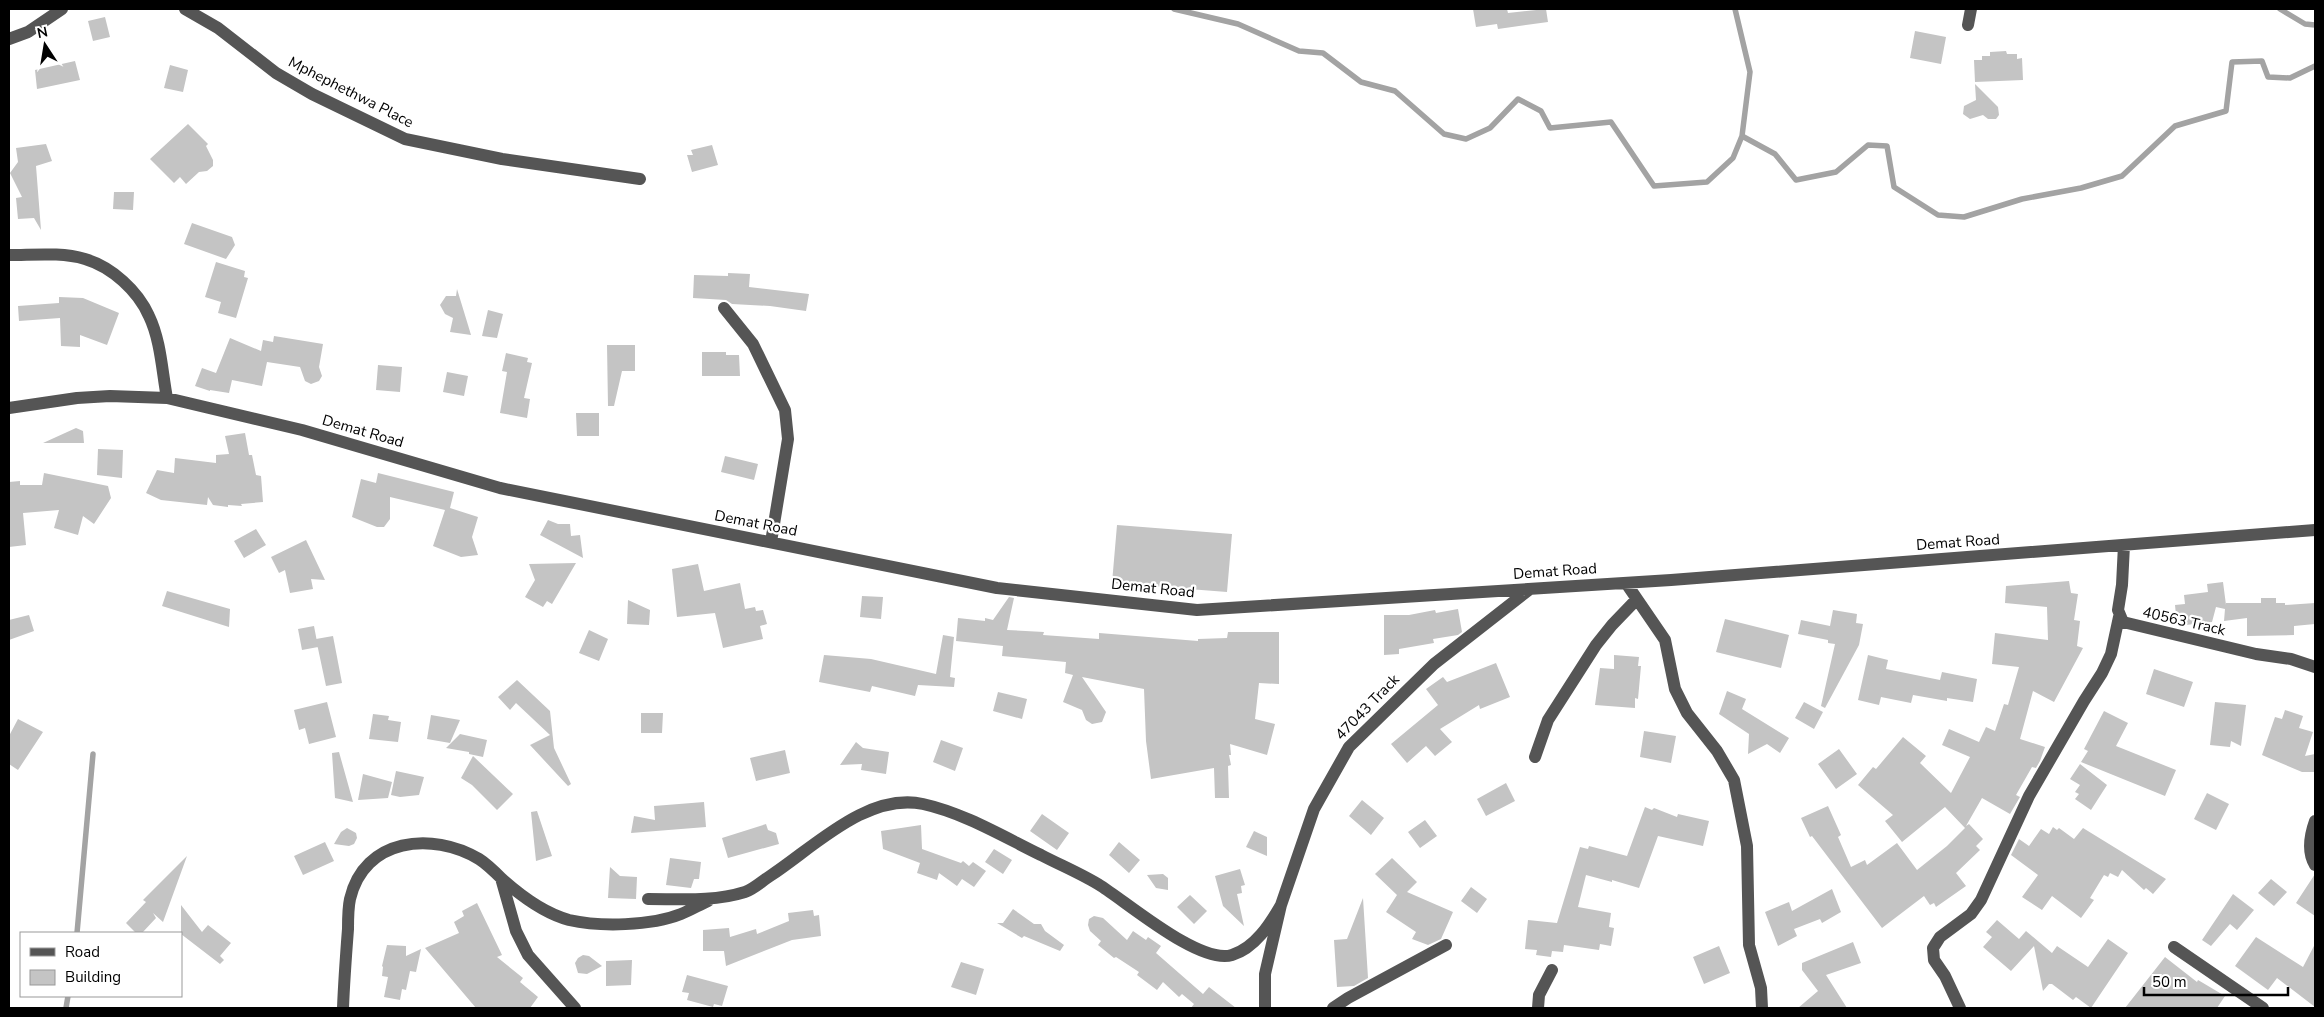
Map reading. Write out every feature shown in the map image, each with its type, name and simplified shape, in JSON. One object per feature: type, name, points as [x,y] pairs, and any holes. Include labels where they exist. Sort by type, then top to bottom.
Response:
[{"type":"street","points":[[9,39],[28,32],[62,9]]},
{"type":"street","name":"Mphephethwa Place","points":[[185,9],[218,28],[276,73],[312,94],[404,140],[502,159],[640,179]]},
{"type":"street","points":[[1968,25],[1971,9]]},
{"type":"street","points":[[9,255],[63,255],[85,259],[117,275],[138,297],[150,316],[158,345],[167,398]]},
{"type":"street","points":[[724,308],[754,344],[785,410],[788,439],[771,542]]},
{"type":"street","name":"Demat Road","points":[[9,408],[76,398],[110,396],[167,398],[302,430],[500,488],[996,588],[1197,610],[1626,583],[2315,530]]},
{"type":"street","name":"40563 Track","points":[[2124,545],[2122,585],[2118,610],[2119,617],[2128,625],[2256,654],[2291,659],[2315,667]]},
{"type":"street","points":[[1626,583],[1664,640],[1675,689],[1688,713],[1717,751],[1734,780],[1747,846],[1749,945],[1761,988],[1762,1008]]},
{"type":"street","name":"47043 Track","points":[[1265,1008],[1265,974],[1281,905],[1314,809],[1349,747],[1434,664],[1530,589]]},
{"type":"street","points":[[1535,757],[1548,720],[1596,645],[1612,625],[1638,599]]},
{"type":"street","points":[[1960,1008],[1945,976],[1934,960],[1932,948],[1940,937],[1971,914],[1981,900],[2029,796],[2102,673],[2111,654],[2119,617]]},
{"type":"street","points":[[648,899],[711,899],[747,891],[846,822],[877,808],[899,804],[922,804],[949,812],[1002,836],[1101,886],[1142,916],[1197,949],[1213,955],[1232,955],[1244,948],[1269,926],[1281,905]]},
{"type":"street","points":[[2315,821],[2311,834],[2310,850],[2315,865]]},
{"type":"street","points":[[343,1008],[350,898],[360,874],[374,860],[392,847],[411,843],[434,844],[480,859],[516,891],[544,910],[569,920],[603,924],[646,922],[680,914],[711,899]]},
{"type":"street","points":[[501,878],[516,931],[528,955],[575,1008]]},
{"type":"street","points":[[1333,1008],[1446,945]]},
{"type":"street","points":[[2174,947],[2263,1008]]},
{"type":"street","points":[[1538,1008],[1539,995],[1552,970]]},
{"type":"building","points":[[1473,9],[1507,9],[1508,13],[1546,9],[1548,22],[1498,29],[1497,24],[1476,27]]},
{"type":"building","points":[[105,17],[110,37],[93,41],[88,21]]},
{"type":"building","points":[[1915,31],[1946,37],[1941,64],[1910,58]]},
{"type":"building","points":[[2006,51],[2007,54],[2017,54],[2017,59],[2022,58],[2023,80],[1975,82],[1974,60],[1982,60],[1982,56],[1990,56],[1990,52]]},
{"type":"building","points":[[75,61],[80,80],[37,89],[35,70]]},
{"type":"building","points":[[170,65],[188,70],[183,92],[164,88]]},
{"type":"building","points":[[1975,84],[1998,107],[1999,115],[1996,119],[1988,119],[1983,115],[1970,119],[1963,114],[1964,106],[1976,100]]},
{"type":"building","points":[[188,124],[208,144],[206,146],[213,160],[213,166],[207,171],[199,172],[186,184],[180,177],[174,183],[150,159]]},
{"type":"building","points":[[46,144],[52,161],[36,166],[41,230],[34,218],[18,219],[16,198],[22,197],[10,173],[18,162],[16,148]]},
{"type":"building","points":[[712,145],[718,165],[692,172],[687,155],[693,155],[691,150]]},
{"type":"building","points":[[114,192],[134,192],[133,210],[113,209]]},
{"type":"building","points":[[192,223],[232,237],[235,245],[226,259],[184,244]]},
{"type":"building","points":[[216,262],[245,271],[244,277],[248,278],[236,318],[218,313],[221,302],[205,297]]},
{"type":"building","points":[[728,273],[750,274],[749,287],[809,294],[806,311],[770,306],[732,304],[726,300],[693,298],[694,275],[728,276]]},
{"type":"building","points":[[457,289],[471,335],[450,332],[453,318],[445,314],[440,305],[446,296],[456,296]]},
{"type":"building","points":[[59,297],[83,298],[119,313],[107,345],[80,335],[80,347],[61,346],[60,318],[19,321],[18,306],[59,303]]},
{"type":"building","points":[[488,310],[503,314],[497,338],[482,336]]},
{"type":"building","points":[[274,336],[323,344],[319,367],[322,376],[319,381],[311,384],[305,381],[300,367],[267,362],[262,386],[232,380],[229,393],[210,391],[195,386],[202,368],[216,373],[230,338],[261,351],[263,340],[273,342]]},
{"type":"building","points":[[607,345],[635,345],[635,371],[622,371],[614,406],[608,406]]},
{"type":"building","points":[[702,352],[726,352],[726,355],[739,355],[740,376],[702,376]]},
{"type":"building","points":[[506,353],[528,358],[527,362],[532,363],[524,398],[530,399],[527,418],[500,413],[507,372],[502,371]]},
{"type":"building","points":[[378,365],[402,367],[400,392],[376,390]]},
{"type":"building","points":[[447,372],[468,376],[464,396],[443,392]]},
{"type":"building","points":[[576,413],[599,413],[599,436],[577,436]]},
{"type":"building","points":[[76,428],[83,431],[84,443],[43,443]]},
{"type":"building","points":[[245,433],[249,455],[252,455],[256,475],[261,476],[263,502],[241,504],[242,506],[228,505],[228,507],[213,505],[208,497],[207,505],[161,500],[146,493],[157,470],[174,473],[175,458],[216,463],[216,455],[229,454],[225,436]]},
{"type":"building","points":[[98,449],[123,450],[122,478],[97,475]]},
{"type":"building","points":[[725,456],[758,464],[754,480],[721,472]]},
{"type":"building","points":[[44,473],[108,486],[111,498],[94,524],[83,516],[78,535],[54,528],[59,510],[23,513],[26,545],[9,547],[9,482],[20,481],[20,485],[42,485]]},
{"type":"building","points":[[378,473],[454,492],[450,508],[478,517],[472,537],[478,555],[461,557],[433,546],[445,510],[390,497],[390,519],[384,527],[377,527],[352,517],[361,479],[376,483]]},
{"type":"building","points":[[548,520],[558,524],[570,524],[571,536],[580,535],[583,558],[540,535]]},
{"type":"building","points":[[1117,525],[1232,534],[1227,592],[1112,583]]},
{"type":"building","points":[[256,529],[266,545],[244,558],[234,541]]},
{"type":"building","points":[[306,540],[325,580],[311,579],[313,589],[290,593],[285,570],[279,573],[271,557]]},
{"type":"building","points":[[576,563],[552,604],[547,601],[543,607],[525,597],[535,580],[529,564]]},
{"type":"building","points":[[698,564],[704,591],[740,583],[745,609],[755,607],[756,611],[763,610],[767,624],[760,626],[763,639],[723,648],[715,613],[677,617],[672,569]]},
{"type":"building","points":[[2069,581],[2071,593],[2078,594],[2074,620],[2080,621],[2077,646],[2083,648],[2054,702],[2033,691],[2020,739],[2045,747],[2040,761],[2036,768],[2032,767],[2016,795],[2020,797],[2010,814],[1982,798],[1966,826],[1969,824],[1983,839],[1976,846],[1980,850],[1956,873],[1966,886],[1936,907],[1934,903],[1930,905],[1924,896],[1882,928],[1812,836],[1810,837],[1801,818],[1828,806],[1841,835],[1838,837],[1851,867],[1865,860],[1867,865],[1897,843],[1917,870],[1947,846],[1965,828],[1945,807],[1902,842],[1885,821],[1893,815],[1858,785],[1873,767],[1876,769],[1903,737],[1926,756],[1920,763],[1951,793],[1970,757],[1942,745],[1949,729],[1979,742],[1986,727],[1995,731],[2004,704],[2008,705],[2019,667],[1992,664],[1995,633],[2048,640],[2047,607],[2005,603],[2006,586]]},
{"type":"building","points":[[2223,582],[2226,605],[2226,603],[2261,603],[2261,598],[2276,598],[2276,603],[2285,603],[2285,605],[2315,603],[2315,624],[2294,626],[2294,635],[2247,636],[2247,618],[2224,621],[2225,609],[2216,607],[2212,622],[2177,626],[2175,605],[2185,604],[2184,595],[2208,592],[2207,584]]},
{"type":"building","points":[[167,591],[230,609],[229,627],[162,606]]},
{"type":"building","points":[[862,596],[883,597],[881,619],[860,617]]},
{"type":"building","points":[[1009,597],[1014,598],[1007,630],[1044,632],[1043,635],[1099,639],[1099,633],[1198,641],[1198,639],[1227,638],[1228,632],[1279,632],[1279,684],[1259,683],[1255,719],[1275,724],[1267,755],[1230,744],[1231,755],[1229,755],[1231,765],[1228,766],[1229,798],[1215,798],[1214,768],[1151,779],[1146,741],[1144,689],[1082,677],[1106,712],[1102,722],[1092,724],[1086,720],[1082,710],[1063,702],[1073,675],[1065,673],[1066,662],[1002,656],[1003,646],[956,641],[958,618],[985,621],[985,618],[993,620]]},
{"type":"building","points":[[628,600],[650,610],[649,625],[627,624]]},
{"type":"building","points":[[1458,609],[1462,632],[1458,635],[1433,639],[1434,643],[1399,649],[1399,654],[1384,655],[1384,615],[1409,615],[1435,610],[1436,613]]},
{"type":"building","points":[[1833,610],[1857,614],[1856,623],[1863,624],[1859,645],[1825,708],[1821,706],[1835,644],[1828,643],[1828,640],[1798,634],[1801,620],[1830,626]]},
{"type":"building","points":[[29,615],[34,631],[9,640],[9,620]]},
{"type":"building","points":[[1725,619],[1789,635],[1781,668],[1716,652]]},
{"type":"building","points":[[314,626],[318,647],[302,650],[298,629]]},
{"type":"building","points":[[589,630],[608,639],[599,661],[579,653]]},
{"type":"building","points":[[943,635],[954,637],[950,677],[955,678],[954,687],[918,685],[915,696],[872,686],[870,692],[819,682],[824,655],[871,659],[936,674]]},
{"type":"building","points":[[333,636],[342,683],[326,686],[316,639]]},
{"type":"building","points":[[1614,655],[1639,657],[1638,666],[1641,666],[1638,699],[1635,698],[1635,708],[1595,705],[1600,668],[1614,669]]},
{"type":"building","points":[[1868,655],[1888,660],[1886,669],[1940,680],[1942,672],[1977,679],[1973,702],[1947,698],[1947,701],[1913,695],[1911,703],[1881,697],[1879,705],[1858,700]]},
{"type":"building","points":[[1496,663],[1510,697],[1480,709],[1479,705],[1440,729],[1452,742],[1435,756],[1426,746],[1407,763],[1391,744],[1438,705],[1426,689],[1443,677],[1447,682]]},
{"type":"building","points":[[2154,669],[2193,682],[2184,707],[2146,694]]},
{"type":"building","points":[[517,680],[550,711],[554,748],[571,784],[568,786],[530,745],[550,735],[516,703],[510,710],[498,697]]},
{"type":"building","points":[[1727,691],[1746,699],[1742,709],[1789,738],[1780,753],[1767,744],[1748,754],[1749,734],[1719,714]]},
{"type":"building","points":[[998,692],[1027,699],[1022,719],[993,711]]},
{"type":"building","points":[[327,702],[336,737],[309,744],[305,728],[299,730],[294,710]]},
{"type":"building","points":[[1804,702],[1823,712],[1814,729],[1795,718]]},
{"type":"building","points":[[2215,702],[2246,705],[2241,746],[2231,741],[2230,747],[2210,745]]},
{"type":"building","points":[[2285,710],[2303,716],[2299,728],[2313,732],[2305,756],[2315,754],[2315,772],[2302,772],[2262,755],[2275,717],[2282,719]]},
{"type":"building","points":[[2104,711],[2128,723],[2116,746],[2176,770],[2165,796],[2081,762],[2088,751],[2084,749]]},
{"type":"building","points":[[641,713],[663,713],[662,733],[641,733]]},
{"type":"building","points":[[373,714],[389,716],[388,720],[401,722],[398,742],[369,739]]},
{"type":"building","points":[[431,715],[460,720],[450,743],[427,739]]},
{"type":"building","points":[[18,719],[43,732],[18,770],[9,764],[9,736]]},
{"type":"building","points":[[1644,731],[1676,736],[1671,763],[1640,757]]},
{"type":"building","points":[[460,734],[487,740],[483,757],[469,754],[469,752],[446,748]]},
{"type":"building","points":[[941,740],[963,748],[955,771],[933,762]]},
{"type":"building","points":[[856,742],[863,748],[889,752],[886,774],[861,770],[862,764],[840,765]]},
{"type":"building","points":[[1839,749],[1857,774],[1836,789],[1818,764]]},
{"type":"building","points":[[785,750],[790,773],[756,781],[750,758]]},
{"type":"building","points":[[339,752],[353,802],[335,798],[332,753]]},
{"type":"building","points":[[473,756],[513,794],[497,810],[472,785],[461,778]]},
{"type":"building","points":[[2080,764],[2107,785],[2091,810],[2075,799],[2079,794],[2075,792],[2080,785],[2070,779]]},
{"type":"building","points":[[396,771],[424,777],[419,795],[400,797],[391,795]]},
{"type":"building","points":[[363,774],[392,782],[388,798],[358,800]]},
{"type":"building","points":[[1506,783],[1515,801],[1486,816],[1477,799]]},
{"type":"building","points":[[2207,793],[2229,804],[2216,830],[2194,819]]},
{"type":"building","points":[[1362,800],[1384,818],[1371,835],[1349,816]]},
{"type":"building","points":[[704,802],[706,827],[631,833],[634,816],[655,820],[654,806]]},
{"type":"building","points":[[1645,807],[1652,810],[1654,808],[1677,817],[1678,814],[1709,821],[1703,846],[1658,836],[1639,888],[1586,875],[1578,907],[1611,913],[1609,927],[1614,928],[1611,946],[1600,944],[1599,950],[1564,945],[1563,952],[1552,951],[1551,957],[1536,955],[1537,950],[1525,949],[1528,920],[1557,923],[1580,847],[1588,849],[1589,846],[1627,856]]},
{"type":"building","points":[[537,811],[552,856],[536,861],[531,812]]},
{"type":"building","points":[[1042,814],[1069,833],[1057,850],[1030,831]]},
{"type":"building","points":[[1425,820],[1437,836],[1420,848],[1408,832]]},
{"type":"building","points":[[766,824],[768,830],[776,833],[779,844],[728,858],[722,838]]},
{"type":"building","points":[[921,825],[922,849],[961,863],[963,861],[969,866],[973,862],[986,871],[974,887],[962,879],[957,886],[939,873],[937,880],[917,873],[920,863],[883,849],[881,831]]},
{"type":"building","points":[[2053,827],[2057,830],[2059,828],[2074,839],[2083,828],[2166,879],[2153,894],[2146,888],[2144,890],[2122,870],[2118,877],[2110,873],[2108,877],[2104,875],[2090,898],[2094,900],[2081,918],[2052,896],[2042,910],[2022,897],[2038,875],[2011,855],[2019,839],[2029,846],[2041,829],[2049,834]]},
{"type":"building","points":[[347,828],[356,833],[357,838],[354,844],[349,846],[334,844],[341,832]]},
{"type":"building","points":[[1254,831],[1267,837],[1267,856],[1246,847]]},
{"type":"building","points":[[325,842],[334,861],[303,875],[294,856]]},
{"type":"building","points":[[1119,842],[1140,860],[1129,873],[1109,855]]},
{"type":"building","points":[[994,849],[1012,860],[1003,874],[985,862]]},
{"type":"building","points":[[187,856],[163,922],[153,913],[156,918],[143,932],[135,932],[126,923],[146,902],[143,900]]},
{"type":"building","points":[[670,858],[701,862],[699,879],[694,879],[691,888],[666,885]]},
{"type":"building","points":[[1392,858],[1417,882],[1407,892],[1453,912],[1441,939],[1428,945],[1412,939],[1416,932],[1386,912],[1397,895],[1375,874]]},
{"type":"building","points":[[610,867],[620,876],[637,877],[636,899],[608,898]]},
{"type":"building","points":[[1240,869],[1245,885],[1241,886],[1242,893],[1237,894],[1244,926],[1223,906],[1215,876]]},
{"type":"building","points":[[1163,874],[1168,878],[1168,890],[1156,888],[1147,875]]},
{"type":"building","points":[[2315,874],[2315,916],[2296,903]]},
{"type":"building","points":[[2271,879],[2287,892],[2274,906],[2258,893]]},
{"type":"building","points":[[1471,887],[1487,899],[1477,913],[1461,901]]},
{"type":"building","points":[[1832,889],[1841,912],[1822,923],[1820,919],[1794,929],[1797,936],[1778,946],[1765,912],[1789,902],[1792,911]]},
{"type":"building","points":[[2233,894],[2254,910],[2237,930],[2230,924],[2211,946],[2202,940]]},
{"type":"building","points":[[1190,895],[1207,911],[1194,924],[1177,907]]},
{"type":"building","points":[[1363,898],[1368,978],[1354,986],[1337,987],[1334,940],[1347,939]]},
{"type":"building","points":[[477,903],[502,955],[497,957],[523,978],[520,982],[538,997],[530,1008],[476,1008],[425,948],[459,933],[454,922],[464,916],[462,911]]},
{"type":"building","points":[[181,905],[202,932],[208,925],[231,943],[220,956],[224,960],[220,964],[182,935]]},
{"type":"building","points":[[1013,909],[1034,924],[1041,924],[1045,931],[1064,945],[1060,951],[1024,936],[1022,938],[997,923],[1003,923]]},
{"type":"building","points":[[813,910],[814,916],[819,915],[821,936],[792,940],[726,966],[724,951],[703,951],[703,930],[729,928],[730,937],[756,929],[757,934],[789,921],[788,913]]},
{"type":"building","points":[[1094,916],[1103,918],[1127,940],[1133,931],[1146,940],[1148,937],[1161,946],[1156,953],[1203,994],[1209,987],[1236,1008],[1191,1008],[1194,1004],[1182,994],[1179,997],[1163,982],[1157,990],[1137,975],[1139,972],[1116,957],[1114,958],[1098,945],[1101,941],[1090,931],[1088,925],[1089,919]]},
{"type":"building","points":[[1997,920],[2019,939],[2026,931],[2052,953],[2057,946],[2088,967],[2108,939],[2128,953],[2091,1008],[2076,997],[2073,1000],[2052,984],[2049,984],[2043,991],[2034,946],[2011,971],[1983,947],[1992,937],[1986,932]]},
{"type":"building","points":[[2256,937],[2303,967],[2315,944],[2315,1007],[2277,978],[2268,990],[2235,966]]},
{"type":"building","points":[[1853,942],[1861,963],[1826,975],[1847,1008],[1798,1008],[1818,991],[1802,970],[1802,963]]},
{"type":"building","points":[[387,945],[406,946],[406,956],[421,949],[416,972],[410,971],[406,990],[402,989],[400,1000],[384,997],[388,977],[382,976],[382,966]]},
{"type":"building","points":[[1719,946],[1730,973],[1704,984],[1693,957]]},
{"type":"building","points":[[583,955],[589,956],[602,966],[587,974],[578,973],[575,963]]},
{"type":"building","points":[[2165,957],[2197,982],[2198,980],[2225,996],[2217,1008],[2125,1008]]},
{"type":"building","points":[[632,960],[631,985],[606,986],[606,961]]},
{"type":"building","points":[[961,962],[984,969],[976,995],[951,987]]},
{"type":"building","points":[[687,975],[728,986],[722,1006],[714,1004],[713,1007],[687,1000],[689,993],[682,992]]},
{"type":"waterway","points":[[1174,9],[1238,24],[1299,51],[1323,53],[1361,82],[1395,91],[1444,134],[1466,139],[1490,128],[1518,99],[1541,111],[1550,128],[1611,122],[1654,186],[1707,182],[1733,158],[1742,136],[1775,154],[1796,180],[1836,172],[1868,145],[1887,146],[1894,187],[1938,215],[1964,217],[2022,199],[2081,188],[2122,176],[2175,126],[2226,111],[2232,62],[2262,61],[2268,77],[2290,78],[2315,66]]},
{"type":"waterway","points":[[1735,9],[1750,72],[1742,136]]},
{"type":"waterway","points":[[2280,9],[2305,24],[2315,25]]},
{"type":"waterway","points":[[77,932],[93,754]]},
{"type":"waterway","points":[[66,1008],[68,997]]}]
